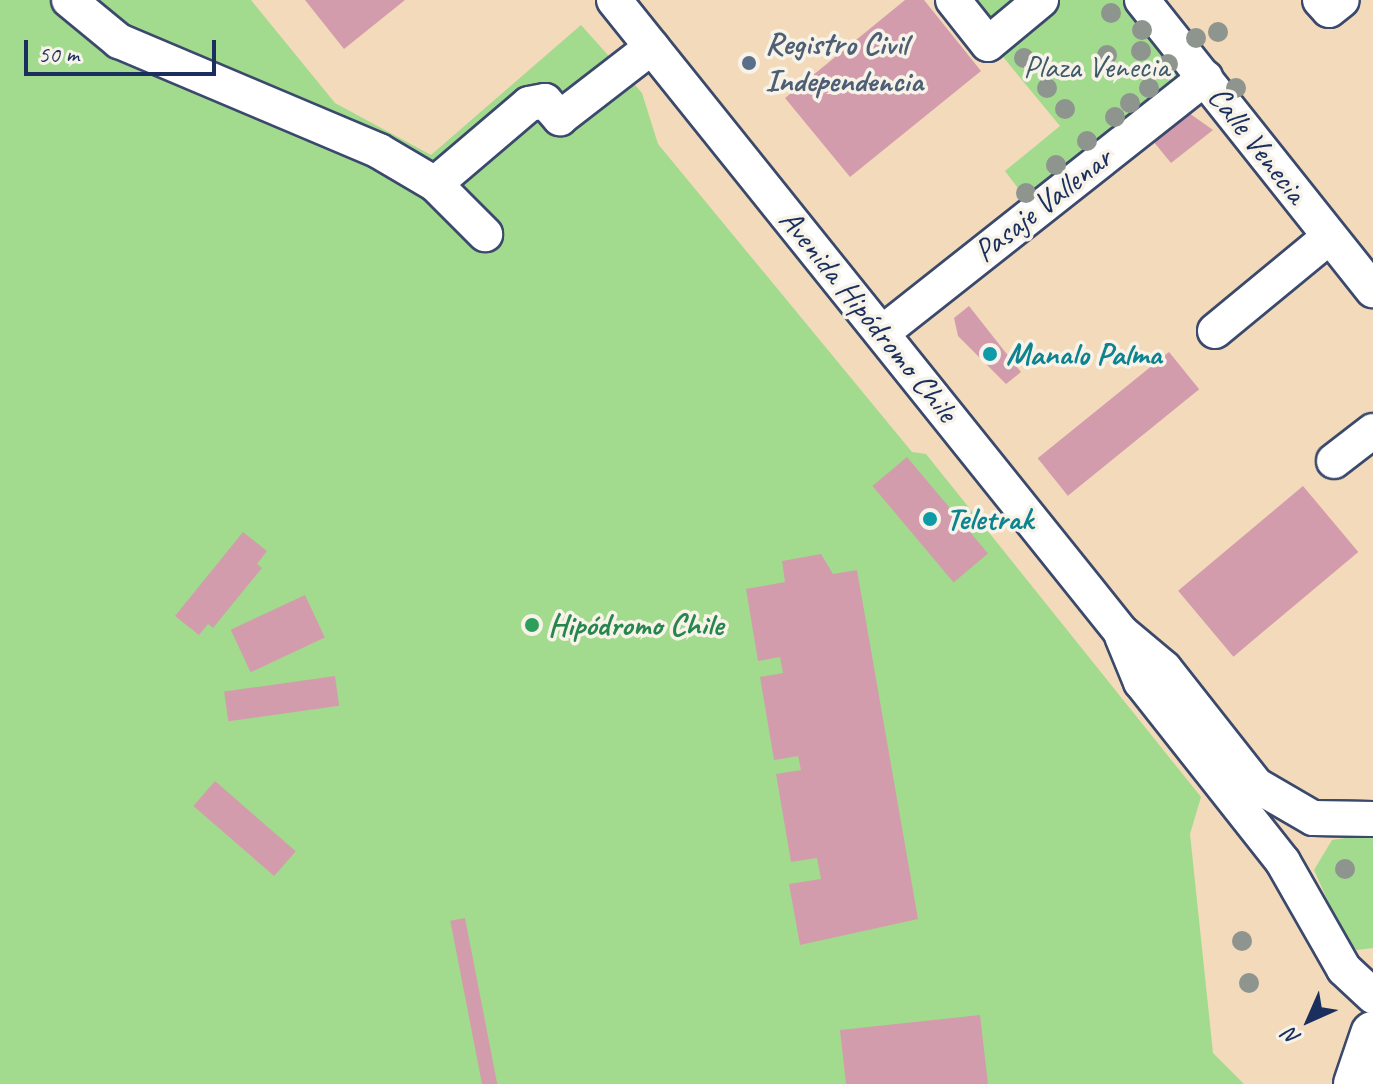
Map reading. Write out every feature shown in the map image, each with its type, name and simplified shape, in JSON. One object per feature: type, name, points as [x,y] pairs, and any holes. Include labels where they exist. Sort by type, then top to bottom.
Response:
[{"type":"main road","points":[[1356,1084],[1373,1034]]},
{"type":"street","points":[[69,0],[119,41],[337,130],[435,184],[485,234]]},
{"type":"street","name":"Avenida Hipódromo Chile","points":[[614,0],[1121,632],[1164,668],[1268,797],[1313,818],[1373,819]]},
{"type":"street","points":[[953,0],[988,44],[1041,0]]},
{"type":"street","name":"Calle Venecia","points":[[1142,0],[1329,237],[1367,272]]},
{"type":"street","points":[[1320,0],[1329,10],[1342,0]]},
{"type":"street","points":[[435,184],[529,104],[545,101],[560,118],[652,47]]},
{"type":"street","name":"Pasaje Vallenar","points":[[882,333],[1205,78]]},
{"type":"street","points":[[1215,331],[1329,237]]},
{"type":"street","points":[[1334,461],[1373,431]]},
{"type":"street","name":"Avenida Hipódromo Chile","points":[[1121,632],[1141,682],[1283,862],[1344,969],[1373,996]]},
{"type":"green space","name":"Hipódromo Chile","points":[[0,0],[251,0],[335,103],[431,155],[581,25],[642,93],[658,144],[912,452],[926,454],[1201,797],[1190,834],[1213,1053],[1244,1084],[0,1084]]},
{"type":"green space","name":"Plaza Venecia","points":[[956,0],[1127,0],[1184,81],[1030,204],[1005,171],[1060,126]]},
{"type":"green space","points":[[1373,834],[1373,948],[1357,950],[1347,944],[1314,870],[1332,840]]},
{"type":"building","points":[[305,0],[405,0],[344,49]]},
{"type":"building","points":[[905,0],[924,0],[981,71],[850,177],[785,98]]},
{"type":"building","points":[[1189,113],[1213,130],[1171,163],[1153,141]]},
{"type":"building","name":"Manalo Palma","points":[[969,306],[1021,372],[1006,384],[958,336],[954,318]]},
{"type":"building","points":[[1169,352],[1199,389],[1068,496],[1038,458]]},
{"type":"building","name":"Teletrak","points":[[907,457],[988,554],[954,582],[873,486]]},
{"type":"building","points":[[1303,486],[1358,552],[1233,657],[1178,591]]},
{"type":"building","points":[[243,532],[267,551],[257,564],[262,568],[213,628],[208,624],[199,635],[175,616]]},
{"type":"building","points":[[821,554],[833,574],[857,570],[918,919],[800,945],[789,884],[821,879],[817,858],[791,862],[776,774],[801,770],[798,756],[774,760],[760,677],[783,673],[780,657],[758,661],[746,589],[785,582],[782,561]]},
{"type":"building","points":[[305,595],[325,638],[251,672],[231,630]]},
{"type":"building","points":[[335,676],[339,706],[228,721],[224,692]]},
{"type":"building","points":[[215,781],[296,851],[274,876],[193,806]]},
{"type":"building","points":[[465,918],[497,1084],[482,1084],[450,921]]},
{"type":"building","points":[[980,1015],[988,1084],[846,1084],[840,1030]]},
{"type":"place","name":"Registro Civil Independencia","points":[[749,63]]},
{"type":"place","name":"Manalo Palma","points":[[990,354]]},
{"type":"place","name":"Teletrak","points":[[930,519]]},
{"type":"place","name":"Hipódromo Chile","points":[[532,625]]}]
